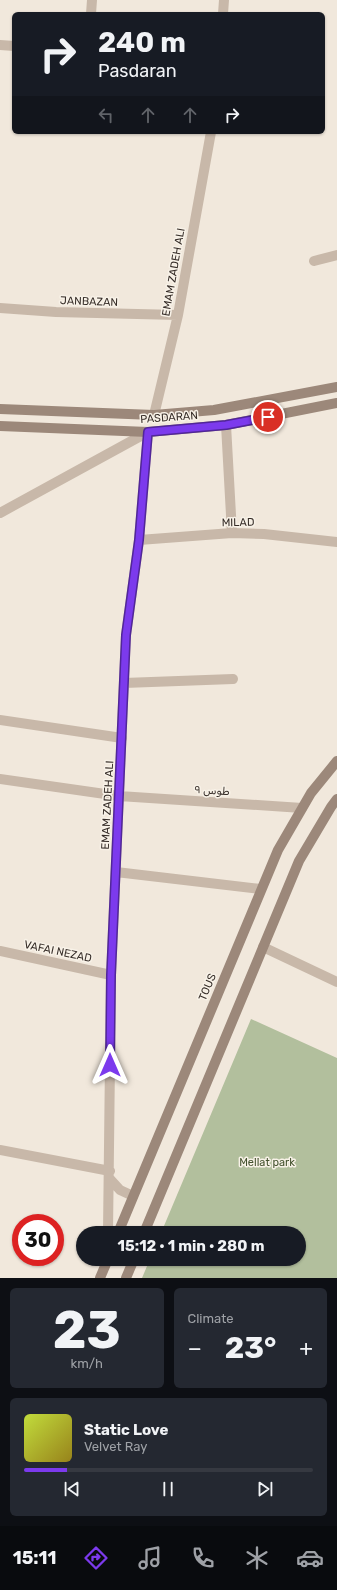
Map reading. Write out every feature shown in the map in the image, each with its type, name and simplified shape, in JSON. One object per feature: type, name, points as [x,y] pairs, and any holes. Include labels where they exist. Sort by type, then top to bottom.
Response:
[{"type":"street","points":[[91,12],[92,0]]},
{"type":"street","points":[[223,12],[224,0]]},
{"type":"street","points":[[0,45],[12,46]]},
{"type":"street","name":"EMAM ZADEH ALI","points":[[154,415],[178,316],[211,134]]},
{"type":"street","points":[[314,261],[337,255]]},
{"type":"street","name":"JANBAZAN","points":[[0,308],[56,312],[178,316]]},
{"type":"street","name":"PASDARAN","points":[[0,409],[154,415],[214,410],[337,387]]},
{"type":"street","name":"PASDARAN","points":[[0,426],[148,432],[226,425],[337,403]]},
{"type":"street","points":[[226,425],[232,533]]},
{"type":"street","points":[[0,513],[148,432]]},
{"type":"street","name":"EMAM ZADEH ALI","points":[[108,1226],[111,975],[126,635],[139,540],[148,432]]},
{"type":"street","name":"MILAD","points":[[139,540],[232,533],[277,535],[337,542]]},
{"type":"street","points":[[124,683],[233,679]]},
{"type":"street","points":[[0,720],[122,738]]},
{"type":"street","name":"TOUS","points":[[121,1226],[278,850],[311,793],[337,761]]},
{"type":"street","name":"طوس ۹","points":[[0,779],[119,796],[302,808]]},
{"type":"street","points":[[147,1226],[299,861],[337,799]]},
{"type":"street","points":[[116,872],[261,889]]},
{"type":"street","points":[[263,947],[337,982]]},
{"type":"street","name":"VAFAI NEZAD","points":[[0,951],[111,975]]},
{"type":"street","points":[[0,1150],[110,1175],[120,1190],[133,1196]]},
{"type":"street","points":[[100,1278],[105,1266]]},
{"type":"street","points":[[126,1278],[131,1266]]},
{"type":"green space","name":"Mellat park","points":[[251,1019],[337,1058],[337,1278],[142,1278],[147,1266],[306,1266],[306,1226],[164,1226]]},
{"type":"route","points":[[110,1065],[111,975],[126,635],[139,540],[148,432],[226,425],[268,417]]}]
